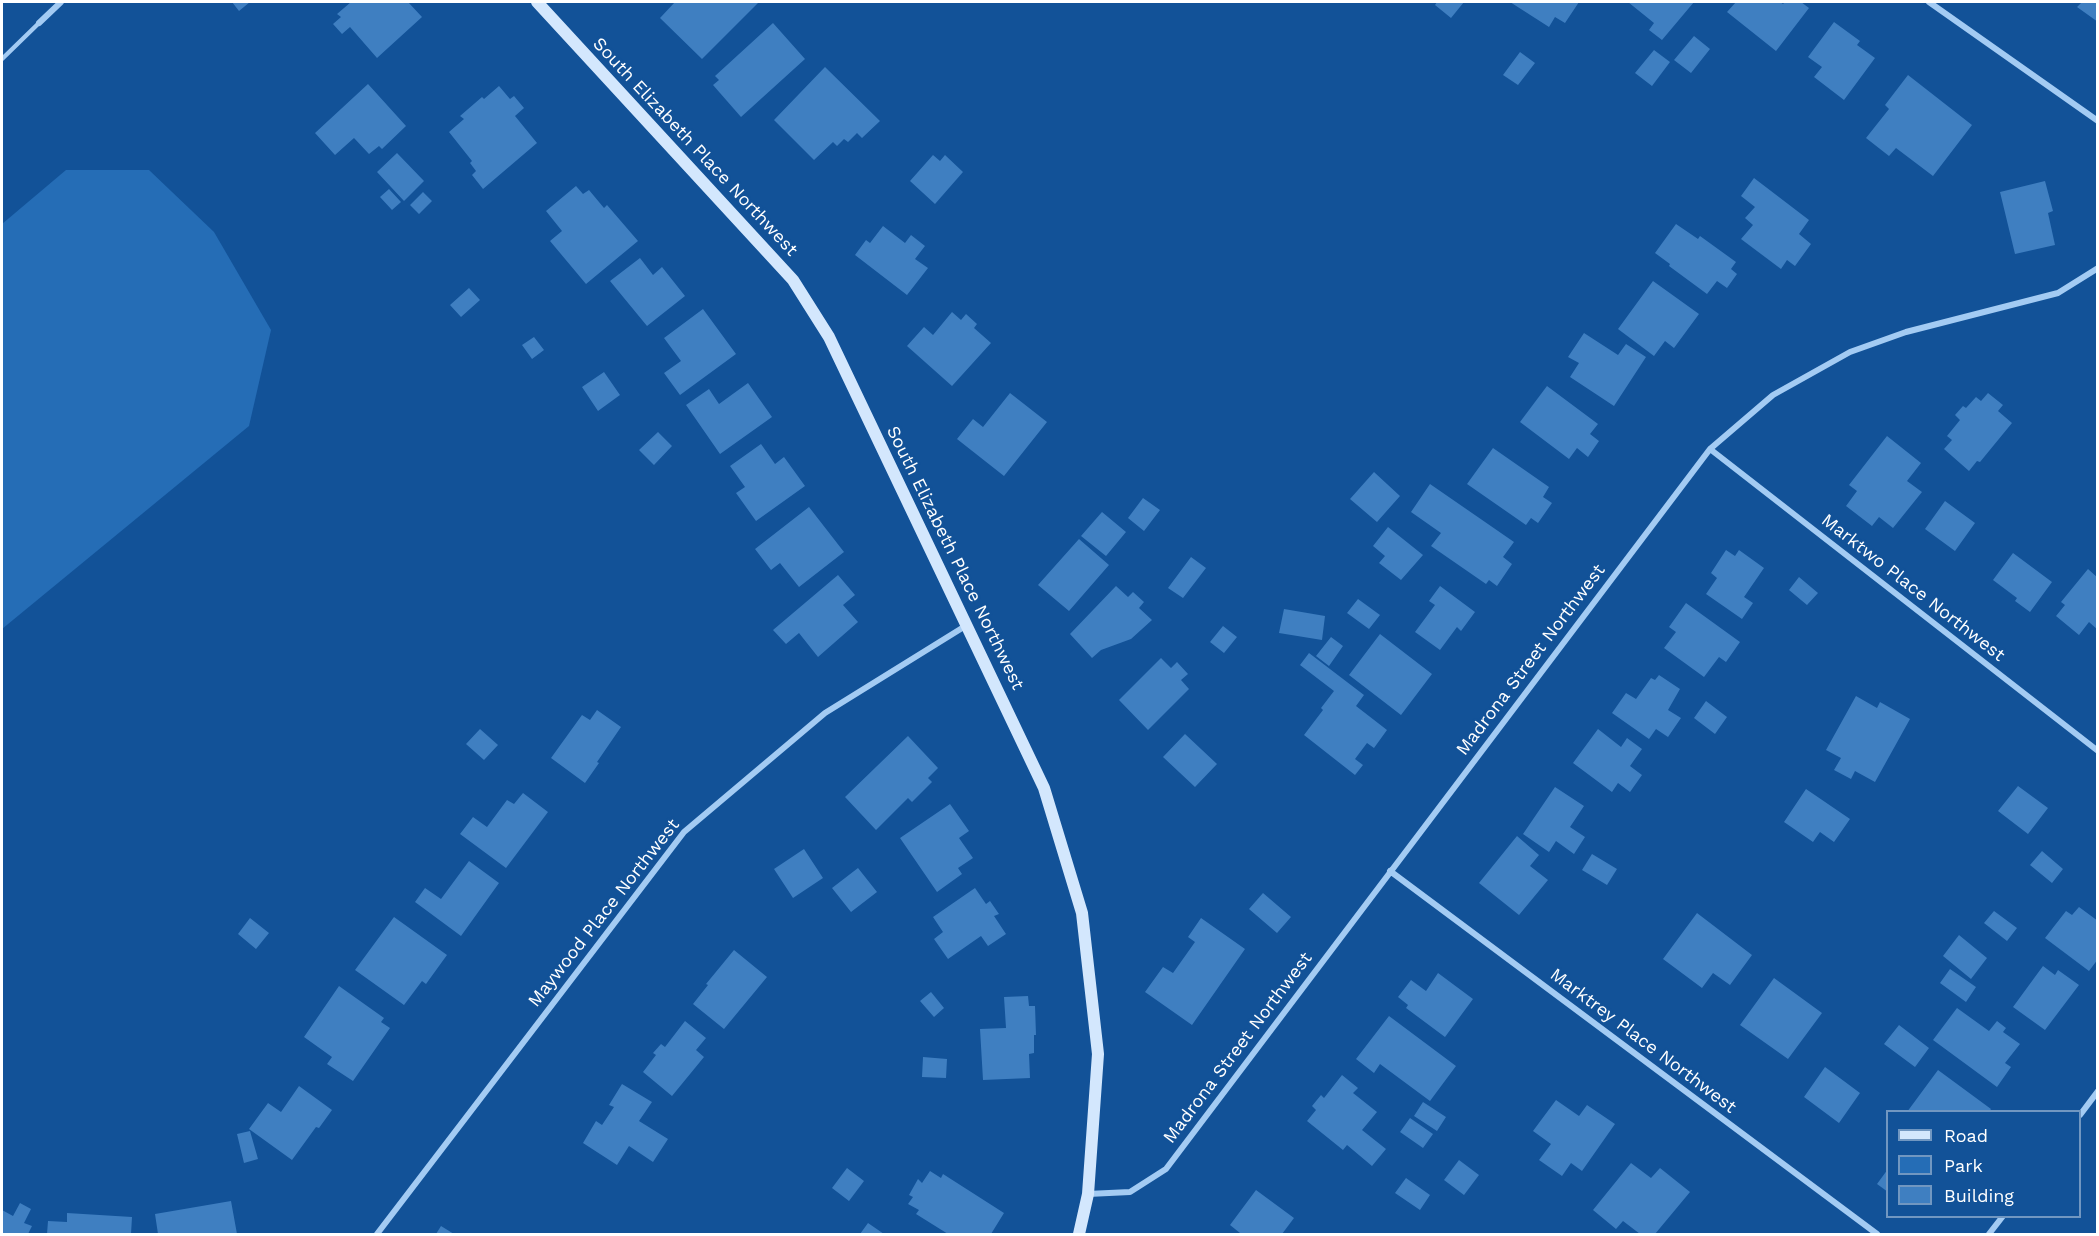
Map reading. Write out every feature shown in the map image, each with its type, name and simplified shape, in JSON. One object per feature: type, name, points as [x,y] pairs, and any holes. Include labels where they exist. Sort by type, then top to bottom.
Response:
[{"type":"street","points":[[39,23],[62,2]]},
{"type":"street","name":"South Elizabeth Place Northwest","points":[[537,2],[793,280],[828,337],[1044,788],[1082,913],[1098,1054],[1088,1194],[1079,1234]]},
{"type":"street","points":[[1929,2],[2097,121]]},
{"type":"street","name":"Madrona Street Northwest","points":[[1088,1194],[1130,1192],[1166,1169],[1710,450],[1773,395],[1850,352],[1906,332],[2058,293],[2097,268]]},
{"type":"street","name":"Marktwo Place Northwest","points":[[1710,450],[2097,751]]},
{"type":"street","name":"Maywood Place Northwest","points":[[377,1234],[684,832],[825,713],[967,625]]},
{"type":"street","name":"Marktrey Place Northwest","points":[[1390,871],[1877,1234]]},
{"type":"street","points":[[2081,1112],[2097,1091]]},
{"type":"street","points":[[1989,1234],[2001,1218]]},
{"type":"lane","points":[[2,59],[39,23]]},
{"type":"green space","points":[[66,170],[149,170],[214,232],[271,330],[249,426],[2,629],[2,224]]},
{"type":"building","points":[[232,2],[250,2],[239,11]]},
{"type":"building","points":[[351,2],[408,2],[422,17],[377,58],[350,27],[342,34],[333,24],[341,17],[337,14]]},
{"type":"building","points":[[675,2],[759,2],[702,59],[660,18]]},
{"type":"building","points":[[1437,2],[1464,2],[1451,18],[1435,5]]},
{"type":"building","points":[[1510,2],[1579,2],[1565,23],[1555,17],[1549,27]]},
{"type":"building","points":[[1628,2],[1694,2],[1662,40],[1649,30],[1654,23]]},
{"type":"building","points":[[1736,2],[1780,2],[1783,4],[1801,2],[1809,8],[1776,51],[1727,12]]},
{"type":"building","points":[[2082,2],[2098,2],[2098,22],[2077,7]]},
{"type":"building","points":[[1834,22],[1860,41],[1857,45],[1875,58],[1844,100],[1814,77],[1822,67],[1808,57]]},
{"type":"building","points":[[773,23],[805,59],[741,117],[713,85],[719,80],[715,76]]},
{"type":"building","points":[[1694,36],[1710,49],[1691,73],[1674,60]]},
{"type":"building","points":[[1654,50],[1670,62],[1652,86],[1635,73]]},
{"type":"building","points":[[1520,52],[1535,63],[1518,85],[1503,75]]},
{"type":"building","points":[[825,67],[880,121],[862,138],[857,133],[848,142],[844,139],[837,146],[833,142],[814,160],[774,120]]},
{"type":"building","points":[[1908,75],[1972,125],[1933,176],[1896,148],[1889,156],[1866,138],[1889,109],[1885,105]]},
{"type":"building","points":[[368,84],[406,126],[382,149],[379,146],[369,154],[354,138],[335,155],[315,133]]},
{"type":"building","points":[[499,86],[510,99],[514,96],[524,108],[515,116],[537,143],[483,189],[472,175],[476,171],[470,163],[472,161],[449,132],[464,119],[460,116]]},
{"type":"building","points":[[397,153],[424,181],[404,201],[377,172]]},
{"type":"building","points":[[933,155],[940,161],[945,155],[963,172],[935,204],[910,181]]},
{"type":"building","points":[[1754,178],[1809,220],[1799,234],[1811,244],[1795,266],[1787,260],[1781,269],[1741,239],[1753,225],[1745,218],[1755,207],[1741,196]]},
{"type":"building","points":[[2045,181],[2053,211],[2048,213],[2055,245],[2015,254],[2000,192]]},
{"type":"building","points":[[576,186],[583,194],[589,190],[604,208],[607,205],[638,241],[586,284],[550,241],[562,231],[546,211]]},
{"type":"building","points":[[389,189],[401,202],[392,210],[380,197]]},
{"type":"building","points":[[423,192],[432,201],[419,214],[410,205]]},
{"type":"building","points":[[1676,224],[1698,239],[1700,236],[1736,262],[1731,269],[1737,274],[1727,288],[1717,281],[1707,294],[1655,253]]},
{"type":"building","points":[[883,226],[905,243],[911,235],[925,246],[915,259],[928,268],[907,295],[855,255],[866,240],[870,243]]},
{"type":"building","points":[[640,258],[653,275],[662,267],[685,296],[647,326],[610,281]]},
{"type":"building","points":[[1653,281],[1699,314],[1674,348],[1665,341],[1654,356],[1618,329]]},
{"type":"building","points":[[469,288],[480,300],[461,317],[450,305]]},
{"type":"building","points":[[703,309],[736,354],[680,395],[664,373],[681,361],[664,338]]},
{"type":"building","points":[[952,312],[961,320],[966,314],[977,324],[974,328],[991,343],[952,386],[907,346],[924,327],[933,335]]},
{"type":"building","points":[[1584,333],[1618,355],[1626,344],[1646,357],[1614,406],[1570,377],[1579,363],[1568,357]]},
{"type":"building","points":[[534,337],[544,350],[532,359],[522,345]]},
{"type":"building","points":[[604,372],[620,395],[598,411],[582,387]]},
{"type":"building","points":[[748,383],[772,417],[720,454],[686,405],[709,389],[719,404]]},
{"type":"building","points":[[1547,386],[1598,424],[1590,434],[1599,441],[1588,457],[1577,448],[1569,459],[1520,422]]},
{"type":"building","points":[[1010,393],[1047,422],[1004,476],[957,439],[973,419],[983,427]]},
{"type":"building","points":[[1988,393],[2003,405],[1998,411],[2012,423],[1980,462],[1977,461],[1969,471],[1944,449],[1952,440],[1947,436],[1960,420],[1955,415],[1963,406],[1966,408],[1976,397],[1981,401]]},
{"type":"building","points":[[658,432],[672,446],[654,465],[639,450]]},
{"type":"building","points":[[1887,436],[1921,463],[1907,481],[1922,492],[1893,528],[1879,517],[1872,526],[1846,506],[1857,491],[1849,485]]},
{"type":"building","points":[[761,444],[775,464],[784,457],[805,486],[756,521],[736,493],[745,487],[730,466]]},
{"type":"building","points":[[1493,448],[1549,487],[1543,497],[1552,503],[1538,523],[1531,518],[1526,525],[1467,484]]},
{"type":"building","points":[[1374,472],[1400,496],[1377,522],[1350,499]]},
{"type":"building","points":[[1430,484],[1514,542],[1503,557],[1512,564],[1497,586],[1489,580],[1486,584],[1431,546],[1441,533],[1411,512]]},
{"type":"building","points":[[1143,498],[1160,510],[1144,531],[1128,518]]},
{"type":"building","points":[[1945,501],[1975,523],[1955,551],[1925,529]]},
{"type":"building","points":[[809,507],[844,552],[799,587],[780,563],[771,570],[755,549]]},
{"type":"building","points":[[1102,512],[1126,532],[1106,556],[1081,536]]},
{"type":"building","points":[[1388,527],[1423,555],[1401,580],[1379,563],[1385,556],[1373,546]]},
{"type":"building","points":[[1079,539],[1109,565],[1069,611],[1038,585]]},
{"type":"building","points":[[1726,550],[1735,556],[1739,550],[1764,568],[1744,597],[1753,603],[1742,619],[1706,594],[1717,578],[1711,573]]},
{"type":"building","points":[[2013,553],[2052,582],[2030,612],[2015,601],[2017,598],[1993,580]]},
{"type":"building","points":[[1191,557],[1206,568],[1183,598],[1168,588]]},
{"type":"building","points":[[2088,569],[2098,578],[2098,630],[2089,622],[2079,635],[2056,616],[2065,605],[2061,602]]},
{"type":"building","points":[[838,575],[855,595],[843,605],[858,622],[818,657],[799,633],[786,644],[773,630]]},
{"type":"building","points":[[1799,577],[1818,593],[1807,605],[1789,590]]},
{"type":"building","points":[[1116,586],[1128,597],[1133,592],[1144,602],[1139,608],[1152,620],[1131,639],[1101,650],[1092,658],[1070,634]]},
{"type":"building","points":[[1440,586],[1475,612],[1461,631],[1457,627],[1440,650],[1415,632],[1435,605],[1429,601]]},
{"type":"building","points":[[1358,599],[1380,615],[1369,629],[1347,613]]},
{"type":"building","points":[[1686,603],[1740,642],[1726,662],[1719,657],[1704,677],[1664,648],[1676,632],[1669,627]]},
{"type":"building","points":[[1284,609],[1325,616],[1322,640],[1279,633]]},
{"type":"building","points":[[1223,626],[1237,637],[1224,653],[1210,642]]},
{"type":"building","points":[[1380,634],[1432,674],[1401,715],[1349,675]]},
{"type":"building","points":[[1331,637],[1343,646],[1329,666],[1316,656]]},
{"type":"building","points":[[1309,653],[1364,695],[1356,706],[1387,730],[1374,748],[1367,743],[1355,759],[1363,765],[1355,775],[1304,735],[1334,691],[1300,665]]},
{"type":"building","points":[[1161,658],[1171,668],[1177,662],[1188,674],[1181,680],[1189,689],[1148,730],[1119,700]]},
{"type":"building","points":[[1659,675],[1680,689],[1668,710],[1681,718],[1668,737],[1656,729],[1649,739],[1612,713],[1626,693],[1636,699],[1651,678],[1655,680]]},
{"type":"building","points":[[1856,696],[1877,708],[1880,702],[1910,719],[1875,782],[1855,771],[1851,779],[1834,770],[1841,758],[1826,750]]},
{"type":"building","points":[[1706,701],[1727,717],[1715,734],[1694,718]]},
{"type":"building","points":[[597,710],[621,727],[585,783],[551,758],[582,715],[590,720]]},
{"type":"building","points":[[480,729],[498,745],[484,760],[466,744]]},
{"type":"building","points":[[1598,729],[1621,747],[1627,738],[1642,749],[1630,766],[1642,775],[1630,792],[1618,783],[1612,792],[1573,763]]},
{"type":"building","points":[[1185,734],[1217,764],[1195,787],[1163,757]]},
{"type":"building","points":[[908,736],[938,768],[928,778],[932,782],[912,802],[908,798],[876,830],[845,797]]},
{"type":"building","points":[[2018,786],[2048,808],[2028,834],[1998,811]]},
{"type":"building","points":[[1555,787],[1584,806],[1570,827],[1585,837],[1574,854],[1556,841],[1549,852],[1523,834]]},
{"type":"building","points":[[1806,789],[1850,819],[1834,842],[1820,832],[1813,842],[1784,822]]},
{"type":"building","points":[[523,793],[548,812],[506,868],[460,834],[473,817],[487,827],[507,800],[514,804]]},
{"type":"building","points":[[950,804],[969,831],[959,838],[973,858],[958,868],[962,874],[937,892],[900,838]]},
{"type":"building","points":[[1517,836],[1539,855],[1530,866],[1548,880],[1519,915],[1479,883]]},
{"type":"building","points":[[804,849],[823,878],[793,898],[774,869]]},
{"type":"building","points":[[2042,851],[2063,869],[2052,883],[2030,865]]},
{"type":"building","points":[[1592,854],[1617,869],[1607,885],[1582,870]]},
{"type":"building","points":[[469,861],[499,883],[461,936],[415,902],[425,888],[441,899]]},
{"type":"building","points":[[858,868],[877,892],[851,912],[832,888]]},
{"type":"building","points":[[975,888],[986,904],[990,901],[999,914],[994,916],[1006,934],[988,946],[981,936],[948,959],[934,939],[943,932],[933,917]]},
{"type":"building","points":[[1263,893],[1291,917],[1277,933],[1249,909]]},
{"type":"building","points":[[2079,907],[2098,921],[2098,959],[2089,971],[2045,938],[2066,911],[2072,915]]},
{"type":"building","points":[[1994,911],[2017,928],[2007,941],[1984,923]]},
{"type":"building","points":[[1697,913],[1752,955],[1730,985],[1713,973],[1702,988],[1663,959]]},
{"type":"building","points":[[394,917],[447,955],[426,984],[422,981],[404,1005],[355,970]]},
{"type":"building","points":[[250,918],[269,933],[256,949],[238,934]]},
{"type":"building","points":[[1201,918],[1245,949],[1192,1025],[1145,992],[1163,967],[1173,973],[1195,942],[1188,937]]},
{"type":"building","points":[[1959,935],[1987,958],[1971,979],[1943,956]]},
{"type":"building","points":[[734,950],[767,977],[724,1029],[693,1004]]},
{"type":"building","points":[[2043,966],[2055,975],[2058,970],[2079,985],[2045,1030],[2013,1007]]},
{"type":"building","points":[[1950,969],[1976,987],[1966,1002],[1940,983]]},
{"type":"building","points":[[1438,973],[1473,999],[1445,1037],[1406,1008],[1408,1005],[1398,997],[1411,980],[1426,991]]},
{"type":"building","points":[[1774,978],[1822,1013],[1788,1059],[1740,1025]]},
{"type":"building","points":[[339,986],[384,1018],[381,1022],[390,1028],[353,1081],[327,1064],[332,1057],[304,1037]]},
{"type":"building","points":[[931,992],[944,1008],[934,1017],[920,1001]]},
{"type":"building","points":[[1028,996],[1029,1006],[1035,1006],[1036,1035],[1034,1035],[1034,1053],[1029,1054],[1030,1078],[983,1080],[980,1029],[1006,1028],[1004,997]]},
{"type":"building","points":[[1957,1008],[1989,1031],[1997,1021],[2006,1028],[2003,1032],[2020,1044],[2005,1063],[2011,1067],[1997,1087],[1933,1040]]},
{"type":"building","points":[[1389,1016],[1456,1066],[1430,1101],[1380,1064],[1374,1073],[1356,1059]]},
{"type":"building","points":[[685,1021],[706,1038],[696,1050],[704,1057],[672,1096],[643,1072],[656,1055],[653,1053],[661,1044],[665,1047]]},
{"type":"building","points":[[1899,1025],[1929,1048],[1915,1067],[1884,1044]]},
{"type":"building","points":[[923,1057],[947,1059],[946,1078],[922,1077]]},
{"type":"building","points":[[1825,1067],[1860,1093],[1839,1123],[1804,1097]]},
{"type":"building","points":[[1938,1070],[1991,1109],[1990,1110],[1908,1110]]},
{"type":"building","points":[[1342,1075],[1358,1088],[1353,1093],[1377,1112],[1362,1130],[1386,1149],[1372,1166],[1347,1145],[1343,1150],[1307,1121],[1316,1110],[1312,1106],[1321,1095],[1324,1098]]},
{"type":"building","points":[[622,1084],[652,1102],[639,1121],[668,1139],[653,1162],[629,1146],[617,1165],[583,1143],[596,1121],[602,1125],[614,1107],[609,1105]]},
{"type":"building","points":[[299,1086],[332,1110],[319,1128],[316,1127],[292,1160],[249,1129],[268,1103],[281,1112]]},
{"type":"building","points":[[1556,1100],[1579,1116],[1587,1105],[1615,1124],[1582,1171],[1571,1163],[1562,1176],[1539,1160],[1551,1144],[1533,1131]]},
{"type":"building","points":[[1423,1102],[1446,1117],[1437,1131],[1414,1116]]},
{"type":"building","points":[[1410,1118],[1433,1134],[1423,1148],[1400,1132]]},
{"type":"building","points":[[250,1131],[258,1159],[244,1163],[237,1134]]},
{"type":"building","points":[[1459,1160],[1479,1175],[1464,1195],[1444,1180]]},
{"type":"building","points":[[1631,1163],[1651,1178],[1660,1168],[1690,1192],[1655,1234],[1640,1234],[1623,1221],[1616,1229],[1593,1210]]},
{"type":"building","points":[[847,1168],[864,1181],[849,1201],[832,1188]]},
{"type":"building","points":[[930,1171],[941,1178],[943,1174],[1004,1213],[991,1234],[948,1234],[916,1214],[919,1210],[908,1204],[913,1197],[909,1195],[918,1179],[922,1183]]},
{"type":"building","points":[[1886,1172],[1886,1191],[1877,1184]]},
{"type":"building","points":[[1406,1178],[1430,1195],[1420,1210],[1395,1193]]},
{"type":"building","points":[[1256,1190],[1294,1218],[1282,1234],[1239,1234],[1230,1225]]},
{"type":"building","points":[[231,1201],[237,1234],[158,1234],[155,1214]]},
{"type":"building","points":[[20,1203],[31,1209],[24,1223],[32,1226],[28,1234],[2,1234],[2,1210],[13,1216]]},
{"type":"building","points":[[67,1213],[132,1217],[131,1234],[47,1234],[48,1221],[67,1222]]},
{"type":"building","points":[[868,1223],[884,1234],[860,1234]]},
{"type":"building","points":[[441,1226],[454,1234],[436,1234]]}]
